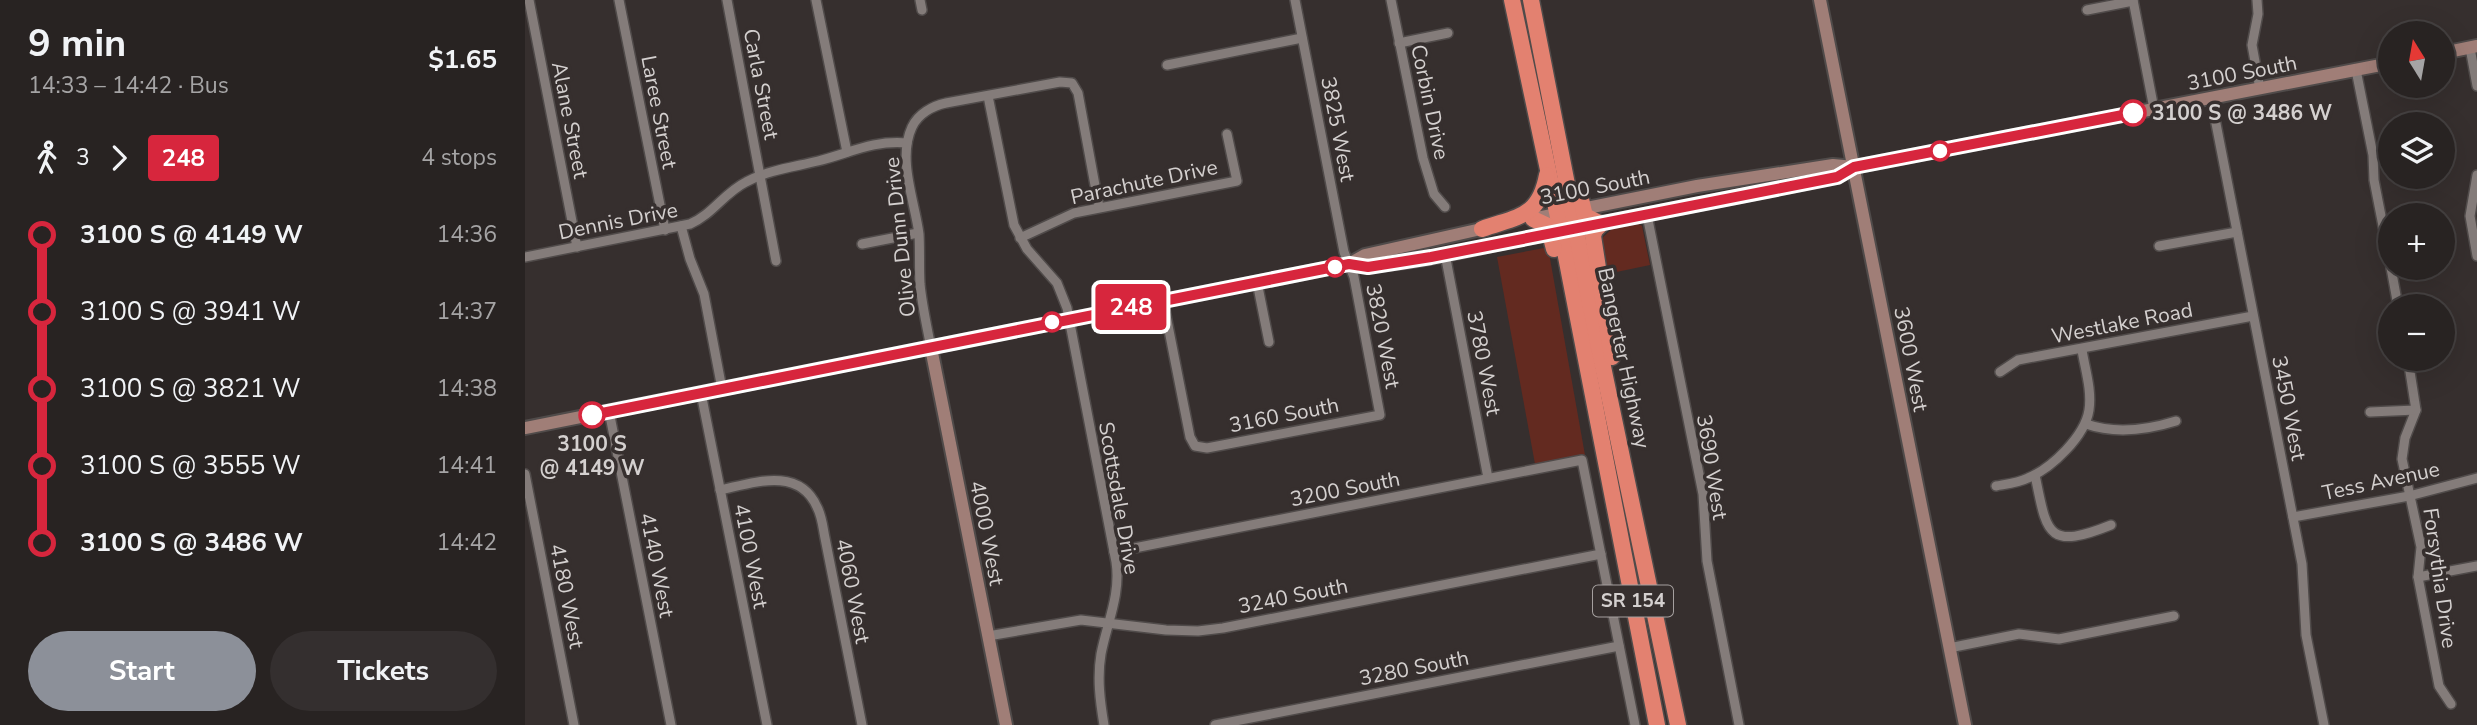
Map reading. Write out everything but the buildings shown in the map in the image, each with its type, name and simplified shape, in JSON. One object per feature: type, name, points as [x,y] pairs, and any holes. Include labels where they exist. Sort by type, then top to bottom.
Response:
[{"type":"highway","name":"Bangerter Highway","points":[[1512,0],[1548,169],[1571,211]]},
{"type":"highway","name":"Bangerter Highway","points":[[1531,0],[1571,211],[1563,231],[1657,725]]},
{"type":"highway","points":[[1542,0],[1571,211],[1601,224],[1593,236],[1616,384],[1611,400]]},
{"type":"highway","points":[[1482,229],[1530,212],[1542,194],[1548,169]]},
{"type":"highway","points":[[1533,219],[1563,231]]},
{"type":"highway","name":"Bangerter Highway","points":[[1563,231],[1611,400],[1678,725]]},
{"type":"highway","points":[[1609,477],[1622,496],[1644,603],[1656,618]]},
{"type":"main road","name":"3600 West","points":[[1820,0],[1965,725]]},
{"type":"main road","points":[[2455,51],[2473,47]]},
{"type":"main road","name":"3100 South","points":[[1349,264],[1365,254],[1571,211],[1833,165],[1854,167],[2378,66]]},
{"type":"main road","name":"3100 South","points":[[525,428],[1349,264],[1368,267],[1647,215],[1837,177],[1854,167]]},
{"type":"main road","name":"4000 West","points":[[931,348],[1006,725]]},
{"type":"street","name":"Alane Street","points":[[529,0],[577,247]]},
{"type":"street","name":"Laree Street","points":[[619,0],[665,230]]},
{"type":"street","name":"Carla Street","points":[[727,0],[776,261]]},
{"type":"street","points":[[816,0],[847,152]]},
{"type":"street","points":[[920,0],[922,10]]},
{"type":"street","name":"3825 West","points":[[1295,0],[1344,252],[1349,264]]},
{"type":"street","name":"Corbin Drive","points":[[1391,0],[1425,166],[1434,194],[1445,207]]},
{"type":"street","points":[[2087,10],[2133,0],[2154,109]]},
{"type":"street","points":[[2257,0],[2258,14],[2252,45],[2260,89]]},
{"type":"street","points":[[1399,43],[1448,33]]},
{"type":"street","points":[[1167,65],[1302,38]]},
{"type":"street","points":[[2473,47],[2477,86]]},
{"type":"street","points":[[2356,70],[2373,155],[2378,203]]},
{"type":"street","name":"Olive Dunn Drive","points":[[931,348],[921,289],[918,233],[908,176],[907,143],[916,121],[932,108],[946,103],[1064,82],[1072,83],[1078,93],[1099,207]]},
{"type":"street","name":"Scottsdale Drive","points":[[988,96],[1010,211],[1020,238],[1057,283],[1069,319],[1114,552],[1117,588],[1101,652],[1099,676],[1104,725]]},
{"type":"street","name":"3450 West","points":[[2211,98],[2304,573],[2308,646],[2324,725]]},
{"type":"street","name":"Parachute Drive","points":[[1020,238],[1074,213],[1237,181],[1227,134]]},
{"type":"street","name":"Dennis Drive","points":[[525,257],[681,226],[706,216],[737,187],[760,175],[881,142],[907,143]]},
{"type":"street","points":[[2477,175],[2470,216],[2477,256]]},
{"type":"street","name":"3690 West","points":[[1647,215],[1701,487],[1707,561],[1739,725]]},
{"type":"street","points":[[681,226],[688,253],[703,289],[722,389]]},
{"type":"street","points":[[2159,246],[2237,232]]},
{"type":"street","points":[[862,244],[918,233]]},
{"type":"street","name":"3780 West","points":[[1445,254],[1488,478]]},
{"type":"street","name":"3820 West","points":[[1349,264],[1354,277],[1380,415]]},
{"type":"street","points":[[1257,282],[1269,342]]},
{"type":"street","name":"3160 South","points":[[1163,300],[1190,437],[1195,446],[1207,447],[1380,415]]},
{"type":"street","name":"Westlake Road","points":[[2000,372],[2018,360],[2253,316]]},
{"type":"street","points":[[1996,486],[2035,475],[2072,443],[2086,424],[2089,391],[2082,350]]},
{"type":"street","points":[[2370,412],[2416,410],[2410,371]]},
{"type":"street","name":"4100 West","points":[[701,393],[767,725]]},
{"type":"street","name":"Forsythia Drive","points":[[2416,410],[2402,449],[2421,547],[2418,578],[2439,686],[2451,704]]},
{"type":"street","name":"4140 West","points":[[609,411],[671,725]]},
{"type":"street","points":[[2086,424],[2115,430],[2157,426],[2176,421]]},
{"type":"street","name":"3200 South","points":[[1114,552],[1582,460],[1601,554]]},
{"type":"street","name":"4180 West","points":[[525,474],[574,725]]},
{"type":"street","points":[[2035,475],[2045,522],[2054,533],[2068,537],[2095,532],[2111,525]]},
{"type":"street","name":"Tess Avenue","points":[[2293,517],[2409,496],[2477,478]]},
{"type":"street","name":"4060 West","points":[[720,490],[763,481],[786,480],[799,485],[813,498],[819,509],[862,725]]},
{"type":"street","points":[[1601,554],[1635,725]]},
{"type":"street","name":"3240 South","points":[[988,636],[1080,620],[1166,630],[1198,631],[1223,628],[1601,554]]},
{"type":"street","points":[[2418,578],[2477,566]]},
{"type":"street","points":[[1949,648],[2019,635],[2059,639],[2174,617]]},
{"type":"street","name":"3280 South","points":[[1215,725],[1619,646]]},
{"type":"shaded area","points":[[1637,223],[1642,226],[1650,265],[1607,274],[1600,240],[1613,228]]},
{"type":"shaded area","points":[[1544,248],[1549,253],[1585,455],[1535,464],[1497,257]]},
{"type":"bus line","name":"248","points":[[592,415],[1349,264],[1368,267],[1601,224],[1837,177],[1854,167],[2133,113]]},
{"type":"place","name":"3100 S @ 3486 W","points":[[2133,113]]},
{"type":"place","name":"3100 S @ 4149 W","points":[[592,415]]}]
